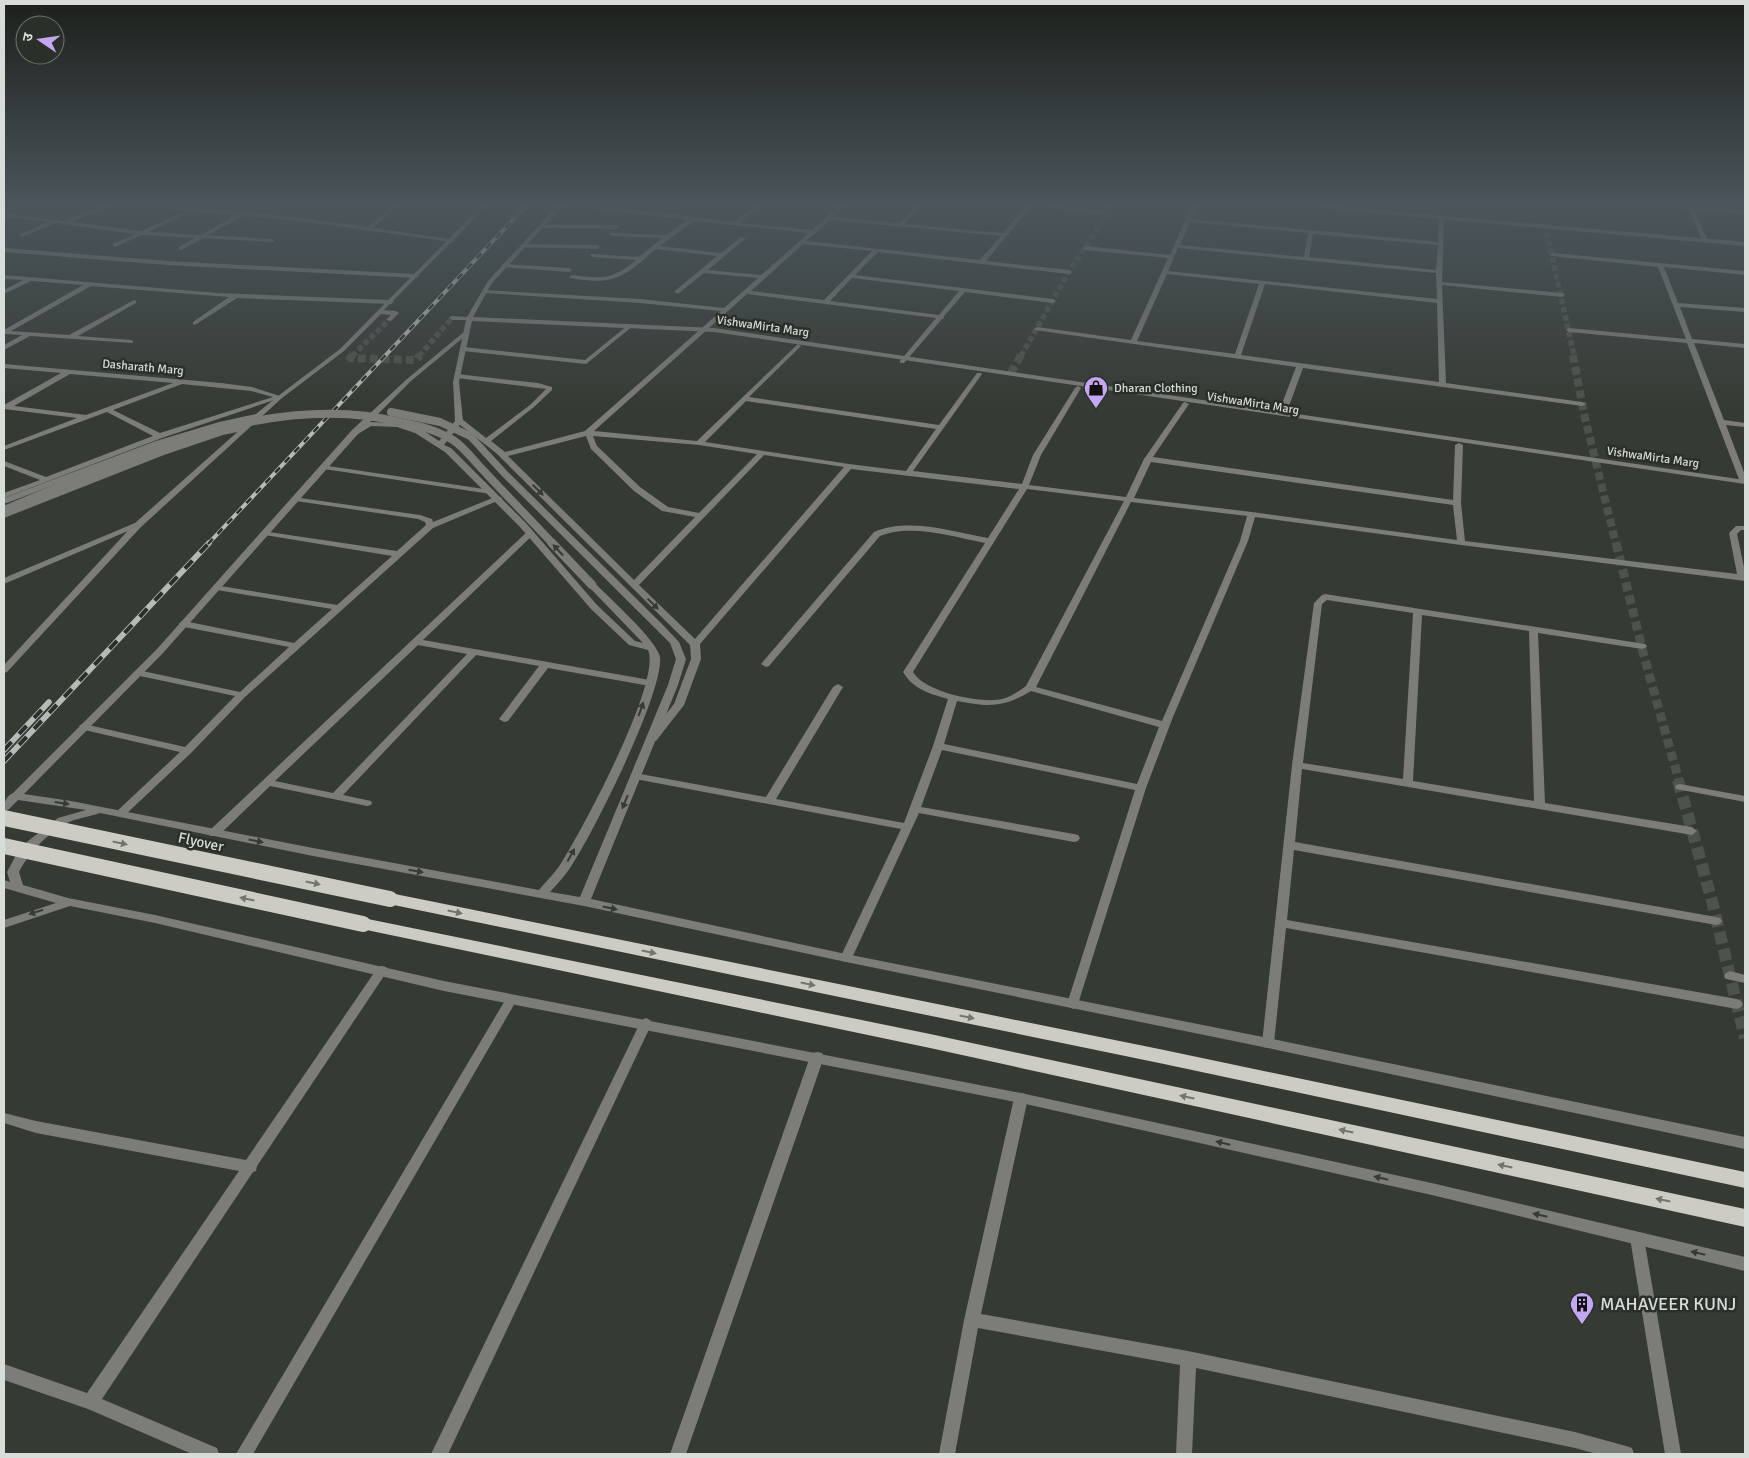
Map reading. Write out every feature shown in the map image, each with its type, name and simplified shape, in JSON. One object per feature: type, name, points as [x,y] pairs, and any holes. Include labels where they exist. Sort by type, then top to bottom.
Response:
[{"type":"highway","name":"Flyover","points":[[4,818],[1164,1057],[1745,1180]]},
{"type":"highway","points":[[4,846],[364,924],[930,1041],[1745,1218]]},
{"type":"street","points":[[399,275],[416,276]]},
{"type":"street","points":[[441,445],[459,422],[456,382],[470,319],[490,282],[496,275]]},
{"type":"street","points":[[572,277],[609,280],[617,275]]},
{"type":"street","points":[[677,292],[696,275]]},
{"type":"street","points":[[743,275],[763,277]]},
{"type":"street","points":[[1133,342],[1164,275]]},
{"type":"street","points":[[1194,275],[1439,301]]},
{"type":"street","points":[[1439,275],[1443,384]]},
{"type":"street","points":[[1665,275],[1745,484]]},
{"type":"street","points":[[4,670],[138,525],[280,397],[342,350],[416,276]]},
{"type":"street","points":[[825,302],[851,276],[1053,301]]},
{"type":"street","points":[[4,277],[235,296],[391,302]]},
{"type":"street","points":[[588,433],[763,277]]},
{"type":"street","points":[[4,292],[30,279]]},
{"type":"street","points":[[1237,357],[1262,282]]},
{"type":"street","points":[[1439,283],[1562,295]]},
{"type":"street","points":[[4,332],[91,284]]},
{"type":"street","points":[[904,360],[963,290]]},
{"type":"street","points":[[485,291],[640,300],[725,310]]},
{"type":"street","points":[[746,292],[942,317]]},
{"type":"street","points":[[195,323],[235,296]]},
{"type":"street","points":[[71,337],[134,302]]},
{"type":"street","points":[[1677,305],[1745,310]]},
{"type":"street","points":[[380,312],[396,313],[389,320]]},
{"type":"street","points":[[452,318],[702,330]]},
{"type":"street","points":[[463,349],[586,362],[630,326]]},
{"type":"street","points":[[1037,329],[1582,404]]},
{"type":"street","name":"VishwaMirta Marg","points":[[702,330],[798,346],[1282,414],[1745,484]]},
{"type":"street","name":"VishwaMirta Marg","points":[[702,330],[714,330],[904,360],[979,374],[1459,445],[1745,484]]},
{"type":"street","points":[[1569,330],[1745,346]]},
{"type":"street","points":[[4,332],[131,342]]},
{"type":"street","points":[[4,808],[184,624],[355,432],[409,380],[467,332]]},
{"type":"street","points":[[4,348],[30,334]]},
{"type":"street","points":[[699,444],[798,346]]},
{"type":"street","name":"Dasharath Marg","points":[[4,366],[252,389],[280,397]]},
{"type":"street","points":[[1282,414],[1300,366]]},
{"type":"street","points":[[5,407],[68,372]]},
{"type":"street","points":[[909,472],[979,374]]},
{"type":"street","points":[[457,376],[538,385],[549,387],[550,389],[532,406],[487,441]]},
{"type":"street","points":[[4,448],[182,382]]},
{"type":"street","points":[[1078,388],[1037,455],[1025,486],[908,672],[908,676],[914,683],[953,698],[991,702],[1012,699],[1030,688],[1129,500],[1148,459],[1185,404]]},
{"type":"street","points":[[4,496],[159,436],[280,397]]},
{"type":"street","points":[[746,399],[940,427]]},
{"type":"street","points":[[5,407],[87,418]]},
{"type":"street","points":[[4,501],[156,443],[211,426],[254,416],[301,409],[340,408],[391,412],[440,422],[470,436],[674,642],[681,659],[673,685],[584,902]]},
{"type":"street","points":[[108,410],[159,436]]},
{"type":"street","points":[[4,510],[171,445],[242,424],[302,415],[335,413],[370,415],[430,428],[454,441],[592,585],[655,654],[655,670],[631,735],[599,805],[566,864],[542,894]]},
{"type":"street","points":[[459,422],[487,441],[503,456],[695,644],[696,659],[679,705],[648,744]]},
{"type":"street","points":[[1722,422],[1745,426]]},
{"type":"street","points":[[355,432],[370,424],[397,425],[418,431],[448,450],[530,534],[594,606],[632,643],[650,648]]},
{"type":"street","points":[[4,516],[161,453],[222,433],[244,428]]},
{"type":"street","points":[[588,433],[594,447],[637,489],[665,509],[701,516]]},
{"type":"street","points":[[503,456],[588,433],[699,444],[849,466],[1252,514],[1461,543],[1744,577],[1733,533],[1739,528],[1745,528]]},
{"type":"street","points":[[1459,445],[1457,503],[1461,543]]},
{"type":"street","points":[[634,586],[761,454]]},
{"type":"street","points":[[1148,459],[1457,503]]},
{"type":"street","points":[[4,463],[45,480]]},
{"type":"street","points":[[695,644],[849,466]]},
{"type":"street","points":[[324,467],[494,496]]},
{"type":"street","points":[[120,814],[187,751],[242,694],[397,554],[430,526],[494,496]]},
{"type":"street","points":[[296,499],[420,517],[429,521],[430,526]]},
{"type":"street","points":[[1072,1004],[1141,788],[1165,725],[1244,541],[1252,514]]},
{"type":"street","points":[[4,581],[138,525]]},
{"type":"street","points":[[766,664],[882,529],[902,527],[990,541]]},
{"type":"street","points":[[265,533],[397,554]]},
{"type":"street","points":[[214,833],[530,534]]},
{"type":"street","points":[[217,587],[339,608]]},
{"type":"street","points":[[1268,1043],[1298,765],[1318,604],[1325,596],[1642,646]]},
{"type":"street","points":[[1408,784],[1418,611]]},
{"type":"street","points":[[184,624],[296,646]]},
{"type":"street","points":[[1533,629],[1540,806]]},
{"type":"street","points":[[417,642],[650,683]]},
{"type":"street","points":[[336,796],[474,652]]},
{"type":"street","points":[[504,719],[546,664]]},
{"type":"street","points":[[138,673],[242,694]]},
{"type":"street","points":[[769,801],[838,688]]},
{"type":"street","points":[[1030,688],[1165,725]]},
{"type":"street","points":[[846,958],[908,827],[938,746],[953,698]]},
{"type":"street","points":[[84,726],[187,751]]},
{"type":"street","points":[[938,746],[1141,788]]},
{"type":"street","points":[[1298,765],[1692,831]]},
{"type":"street","points":[[635,776],[908,827]]},
{"type":"street","points":[[269,783],[367,803]]},
{"type":"street","points":[[1680,787],[1745,799]]},
{"type":"street","points":[[14,796],[101,810],[584,902],[846,958],[1268,1043],[1745,1143]]},
{"type":"street","points":[[915,809],[1074,838]]},
{"type":"street","points":[[18,888],[13,872],[19,860],[43,834],[62,821],[101,810]]},
{"type":"street","points":[[1289,845],[1716,920]]},
{"type":"street","points":[[4,884],[68,902],[155,919],[511,1000],[646,1024],[1021,1098],[1436,1190],[1745,1264]]},
{"type":"street","points":[[4,924],[68,902]]},
{"type":"street","points":[[1281,923],[1737,1004]]},
{"type":"street","points":[[90,1402],[251,1167],[382,970]]},
{"type":"street","points":[[1730,976],[1745,979]]},
{"type":"street","points":[[244,1454],[511,1000]]},
{"type":"street","points":[[439,1454],[646,1024]]},
{"type":"street","points":[[678,1454],[817,1057]]},
{"type":"street","points":[[947,1454],[972,1320],[1021,1098]]},
{"type":"street","points":[[4,1118],[36,1127],[251,1167]]},
{"type":"street","points":[[1637,1238],[1673,1454]]},
{"type":"street","points":[[972,1320],[1188,1359],[1575,1440],[1626,1454]]},
{"type":"street","points":[[1184,1454],[1188,1359]]},
{"type":"street","points":[[4,1372],[90,1402],[211,1454]]},
{"type":"tunnel","points":[[1021,356],[1067,275]]},
{"type":"tunnel","points":[[1556,275],[1574,356]]},
{"type":"tunnel","points":[[419,356],[452,318]]},
{"type":"tunnel","points":[[352,356],[389,320]]},
{"type":"tunnel","points":[[352,356],[350,358],[416,360],[420,355]]},
{"type":"tunnel","points":[[1011,373],[1021,355]]},
{"type":"tunnel","points":[[1573,355],[1584,414],[1616,544]]},
{"type":"tunnel","points":[[1616,543],[1644,656],[1679,781]]},
{"type":"tunnel","points":[[1678,780],[1712,901],[1745,1038]]},
{"type":"railway","points":[[208,544],[461,275]]},
{"type":"railway","points":[[4,761],[209,543]]},
{"type":"railway","points":[[4,750],[49,702]]},
{"type":"place","name":"Dharan Clothing","points":[[1096,409]]},
{"type":"place","name":"MAHAVEER KUNJ","points":[[1582,1325]]}]
